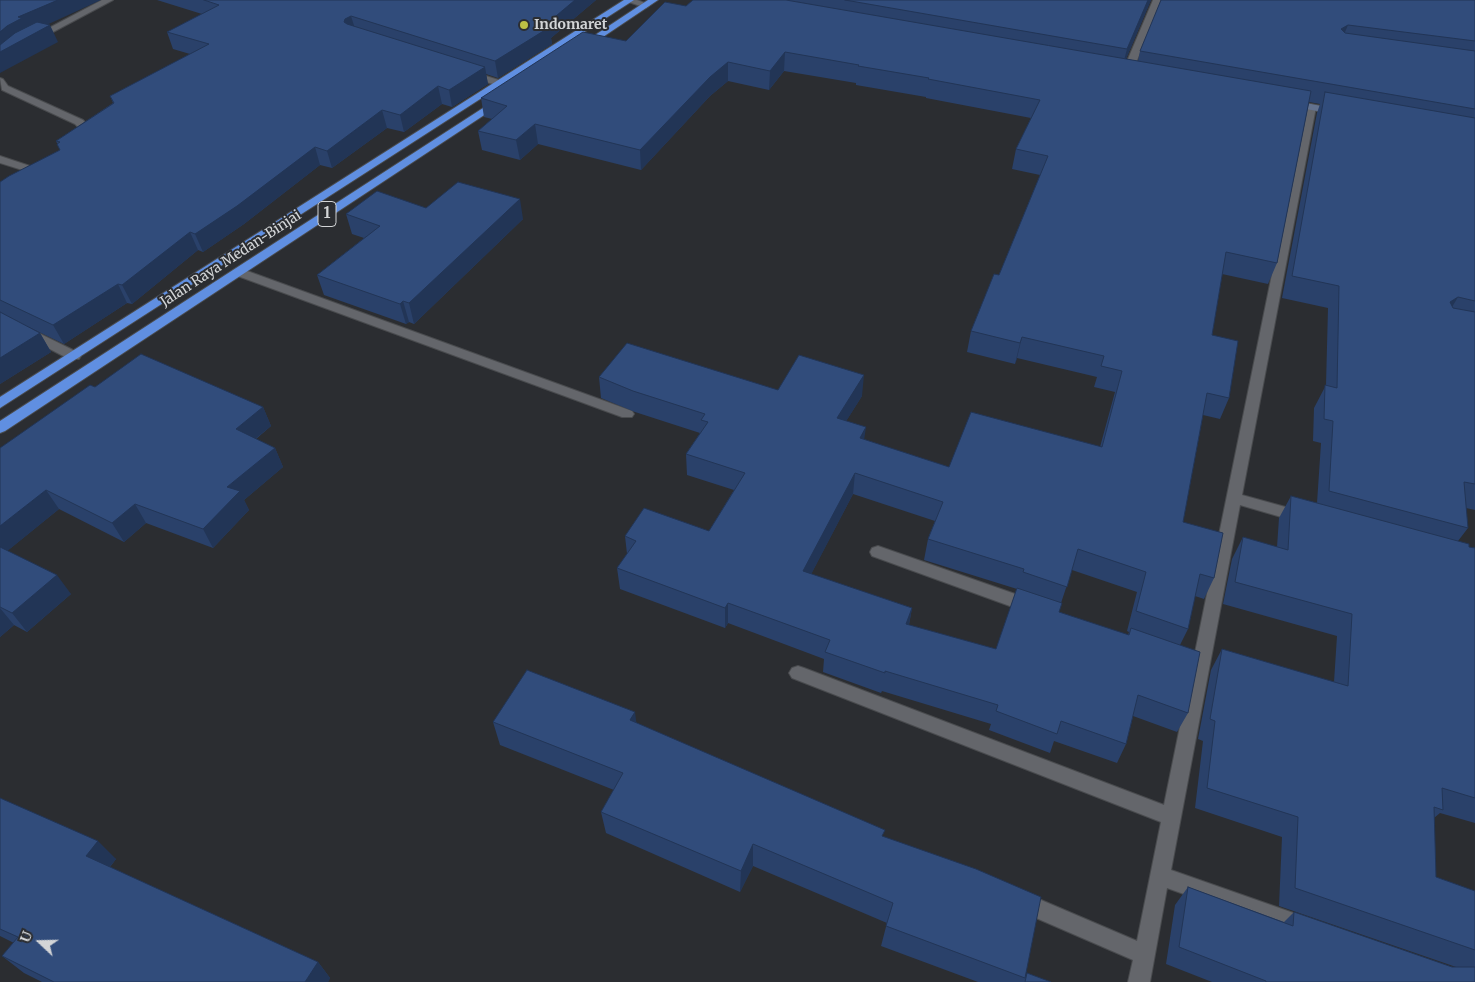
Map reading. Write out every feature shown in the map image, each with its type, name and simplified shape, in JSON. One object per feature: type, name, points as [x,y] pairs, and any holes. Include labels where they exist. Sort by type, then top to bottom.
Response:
[{"type":"highway","name":"Jalan Raya Medan-Binjai","points":[[0,403],[629,0]]},
{"type":"highway","points":[[574,52],[650,3]]},
{"type":"highway","name":"Jalan Raya Medan-Binjai","points":[[0,428],[509,94]]},
{"type":"main road","points":[[1282,102],[1349,114]]},
{"type":"street","points":[[26,42],[109,0]]},
{"type":"street","points":[[629,0],[650,3]]},
{"type":"street","points":[[1127,73],[1157,0]]},
{"type":"street","points":[[454,68],[499,83]]},
{"type":"street","points":[[0,80],[5,88],[79,122],[86,129],[87,135],[84,140],[72,147]]},
{"type":"street","points":[[1139,982],[1310,108]]},
{"type":"street","points":[[0,160],[36,168],[16,179]]},
{"type":"street","points":[[238,272],[627,414]]},
{"type":"street","points":[[0,318],[74,356]]},
{"type":"street","points":[[1234,498],[1321,522]]},
{"type":"street","points":[[878,552],[1044,611]]},
{"type":"street","points":[[1183,661],[1201,668]]},
{"type":"street","points":[[798,673],[1172,817]]},
{"type":"street","points":[[1160,876],[1320,932]]},
{"type":"street","points":[[1001,892],[1144,955]]},
{"type":"building","points":[[0,0],[58,0],[18,17],[22,18],[0,32]]},
{"type":"building","points":[[204,0],[575,0],[544,26],[550,27],[495,61],[351,16],[345,19],[344,22],[347,24],[485,67],[449,90],[438,86],[400,115],[382,110],[327,151],[315,147],[237,206],[195,234],[190,232],[122,285],[118,284],[53,325],[0,300],[0,182],[60,150],[57,144],[60,142],[56,141],[114,103],[110,96],[209,44],[167,32],[219,5]]},
{"type":"building","points":[[693,0],[786,0],[1311,91],[1277,263],[1226,252],[1212,335],[1238,341],[1229,398],[1207,393],[1183,522],[1223,533],[1214,578],[1200,574],[1188,629],[1136,611],[1146,572],[1078,549],[1067,587],[1023,572],[1024,569],[928,539],[943,502],[855,473],[803,571],[912,608],[906,624],[996,649],[1017,588],[1062,603],[1059,612],[1129,635],[1131,628],[1200,652],[1188,713],[1138,695],[1126,744],[1061,721],[1057,734],[996,711],[998,705],[885,671],[885,673],[825,652],[830,640],[728,603],[725,608],[617,568],[636,541],[625,536],[644,508],[709,531],[745,473],[686,454],[708,422],[701,420],[705,414],[633,391],[599,377],[627,343],[778,390],[799,355],[864,375],[837,418],[866,427],[860,438],[949,467],[971,412],[1102,447],[1122,371],[1101,366],[1104,356],[1022,337],[1020,343],[971,331],[994,274],[999,275],[1048,156],[1016,149],[1040,100],[785,52],[770,71],[728,62],[710,77],[640,150],[535,124],[516,140],[478,131],[507,106],[481,98],[583,32],[626,41],[665,2],[686,6]]},
{"type":"building","points":[[845,0],[1148,0],[1127,49]]},
{"type":"building","points":[[1161,0],[1475,0],[1475,41],[1348,25],[1341,29],[1345,33],[1475,51],[1475,109],[1140,51]]},
{"type":"building","points":[[37,22],[50,25],[0,52],[0,45],[15,33]]},
{"type":"building","points":[[1325,92],[1475,118],[1475,301],[1458,297],[1450,302],[1453,308],[1475,312],[1475,484],[1464,482],[1468,528],[1329,491],[1333,421],[1324,419],[1325,385],[1337,388],[1339,286],[1292,276]]},
{"type":"building","points":[[458,182],[520,199],[409,303],[403,301],[400,304],[317,275],[380,226],[346,214],[377,191],[426,208]]},
{"type":"building","points":[[0,312],[40,333],[0,358]]},
{"type":"building","points":[[141,354],[263,407],[236,429],[275,448],[227,487],[240,491],[203,529],[135,504],[112,523],[46,490],[0,526],[0,448],[90,385],[95,387]]},
{"type":"building","points":[[1291,496],[1469,544],[1469,547],[1475,548],[1475,798],[1442,788],[1443,810],[1434,807],[1436,877],[1475,891],[1475,950],[1295,888],[1298,817],[1207,788],[1215,721],[1210,719],[1222,649],[1348,686],[1352,614],[1235,582],[1243,537],[1288,550]]},
{"type":"building","points":[[0,547],[57,575],[12,613],[0,607]]},
{"type":"building","points":[[527,670],[635,712],[630,720],[885,830],[882,836],[976,869],[1041,897],[1025,978],[886,926],[893,903],[753,844],[741,871],[601,812],[623,773],[493,722]]},
{"type":"building","points":[[0,798],[98,841],[86,856],[318,962],[305,982],[54,982],[2,956],[18,937],[0,929]]},
{"type":"building","points":[[1188,887],[1293,926],[1294,912],[1452,967],[1475,967],[1475,982],[1266,982],[1179,947]]},
{"type":"building","points":[[1027,973],[1051,982],[1025,982]]},
{"type":"place","name":"Indomaret","points":[[524,25]]}]
